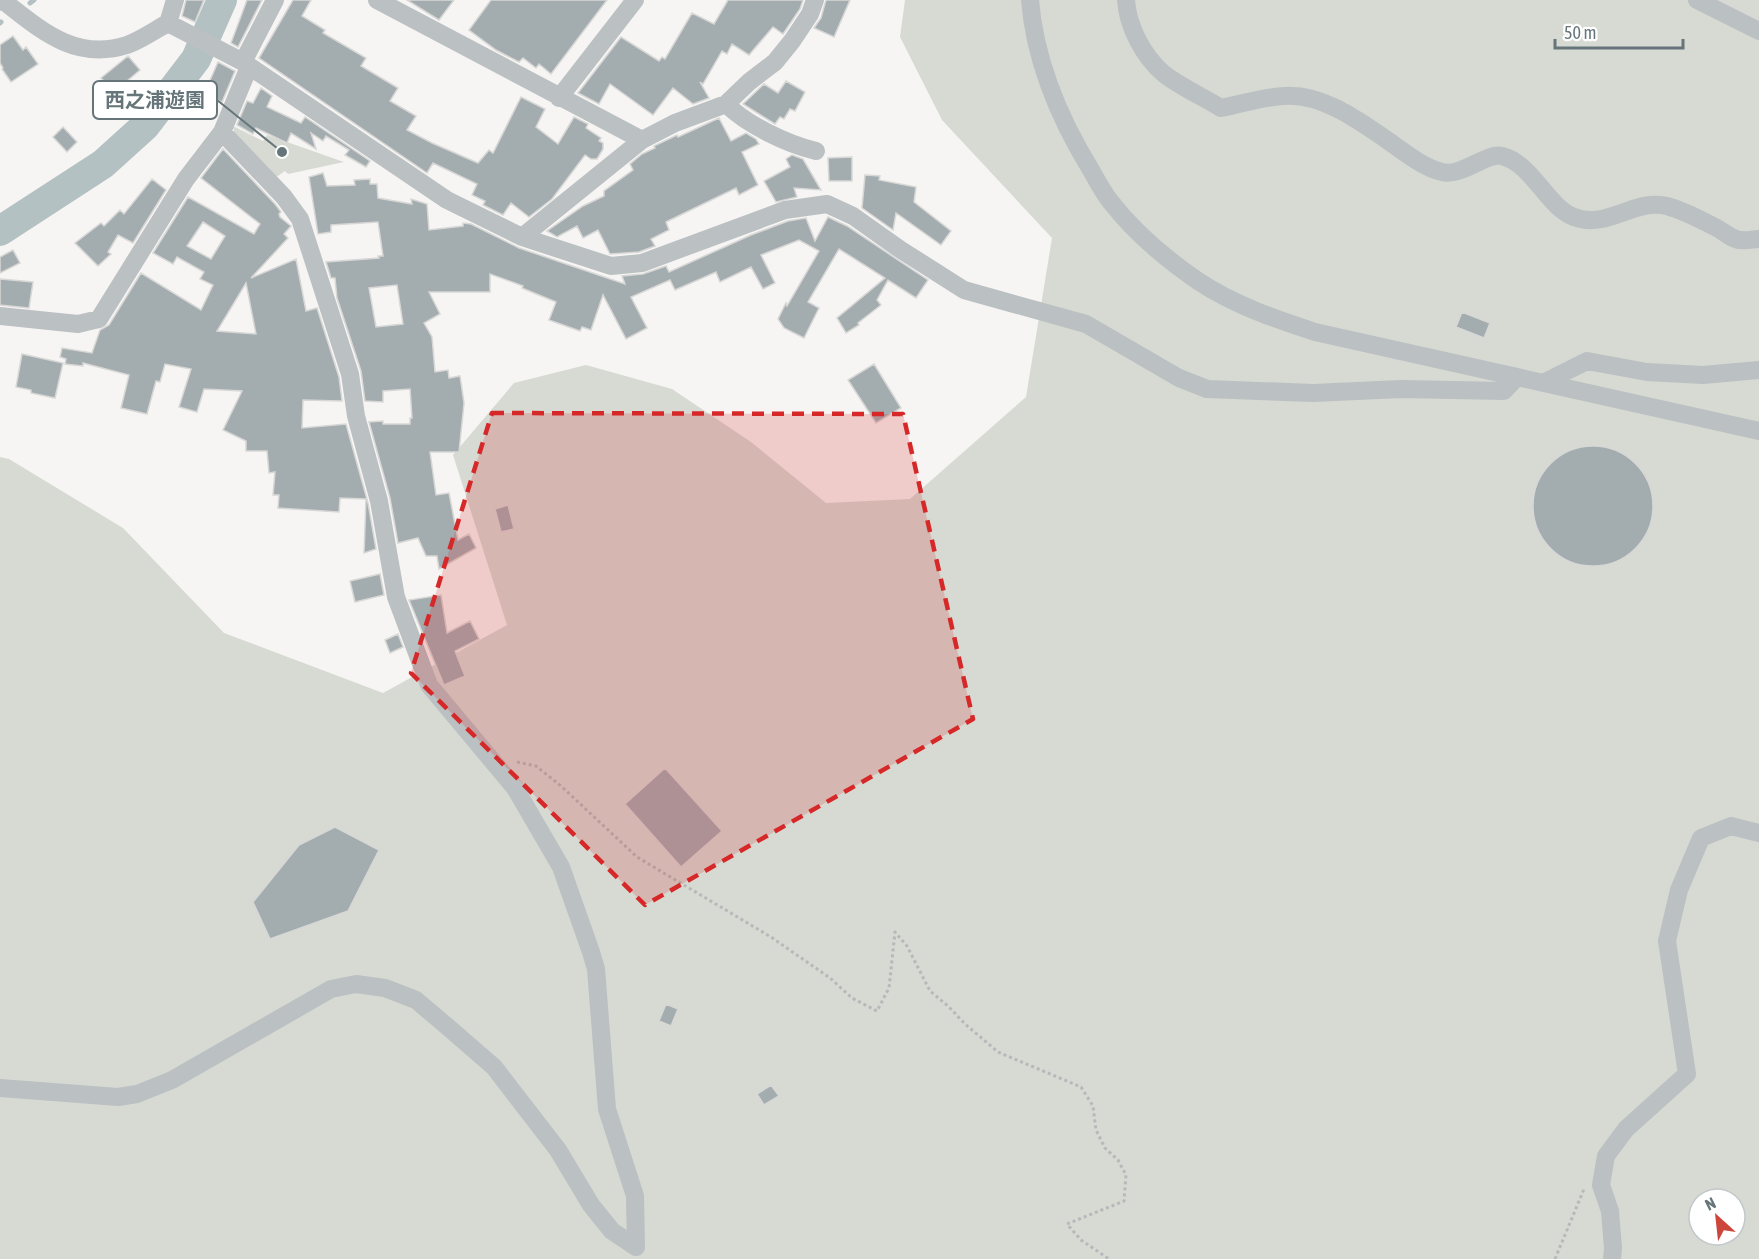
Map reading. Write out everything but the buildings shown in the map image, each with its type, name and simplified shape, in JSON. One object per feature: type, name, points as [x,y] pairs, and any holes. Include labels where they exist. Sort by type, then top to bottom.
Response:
[{"type":"street","points":[[172,26],[175,0]]},
{"type":"street","points":[[0,316],[78,324],[99,319],[186,179],[222,132],[246,65],[275,0]]},
{"type":"street","points":[[377,0],[642,140]]},
{"type":"street","points":[[559,98],[635,0]]},
{"type":"street","points":[[522,237],[642,140],[675,123],[726,104],[775,62],[810,14],[815,0]]},
{"type":"street","points":[[1030,0],[1038,53],[1058,110],[1081,154],[1110,201],[1144,239],[1199,282],[1256,312],[1315,332],[1759,431]]},
{"type":"street","points":[[1126,0],[1127,15],[1144,51],[1164,74],[1221,108],[1285,95],[1315,100],[1363,124],[1417,160],[1443,172],[1461,170],[1495,156],[1502,156],[1525,169],[1554,201],[1573,217],[1587,220],[1603,219],[1642,205],[1665,206],[1694,216],[1739,240],[1759,239]]},
{"type":"street","points":[[1697,0],[1759,31]]},
{"type":"street","points":[[0,1],[67,45],[84,48],[107,49],[128,44],[172,26]]},
{"type":"street","points":[[172,26],[246,65],[447,200],[522,237],[611,266],[642,263],[785,210],[826,204],[853,216],[964,290],[1086,324],[1179,378],[1207,389],[1313,393],[1401,389],[1504,391],[1516,378]]},
{"type":"street","points":[[726,104],[737,115],[784,140],[816,150]]},
{"type":"street","points":[[0,1088],[118,1097],[137,1094],[172,1080],[332,989],[356,984],[385,988],[416,1000],[494,1067],[558,1150],[591,1205],[612,1231],[636,1246],[635,1196],[608,1109],[596,969],[561,867],[515,788],[429,685],[396,597],[379,501],[356,416],[350,374],[300,219],[277,189],[222,132]]},
{"type":"street","points":[[1543,383],[1587,361],[1647,372],[1703,375],[1759,370]]},
{"type":"street","points":[[1612,1259],[1610,1211],[1601,1185],[1606,1156],[1626,1129],[1687,1074],[1668,942],[1679,890],[1701,838],[1731,826],[1759,833]]},
{"type":"path","points":[[499,768],[512,762],[536,766],[561,786],[637,857],[771,937],[830,978],[852,998],[877,1011],[889,988],[895,933],[907,946],[930,991],[998,1052],[1081,1087],[1093,1106],[1096,1130],[1105,1148],[1118,1160],[1126,1175],[1124,1201],[1067,1224],[1081,1240],[1109,1259]]},
{"type":"path","points":[[1555,1259],[1586,1181]]},
{"type":"highlighted area","points":[[492,413],[903,414],[973,719],[645,905],[411,673]]},
{"type":"shaded area","points":[[905,0],[1759,0],[1759,1259],[0,1259],[0,457],[9,459],[123,528],[224,633],[383,693],[507,625],[453,455],[514,383],[586,365],[672,389],[751,442],[826,503],[910,499],[1026,397],[1052,238],[942,120],[900,37]]},
{"type":"shaded area","points":[[233,126],[263,141],[267,135],[344,162],[288,174],[285,171],[275,178],[235,136]]},
{"type":"waterway","points":[[30,3],[34,0]]},
{"type":"waterway","points":[[0,231],[103,164],[145,126],[196,59],[222,0]]},
{"type":"place","name":"西之浦遊園","points":[[282,152]]}]
